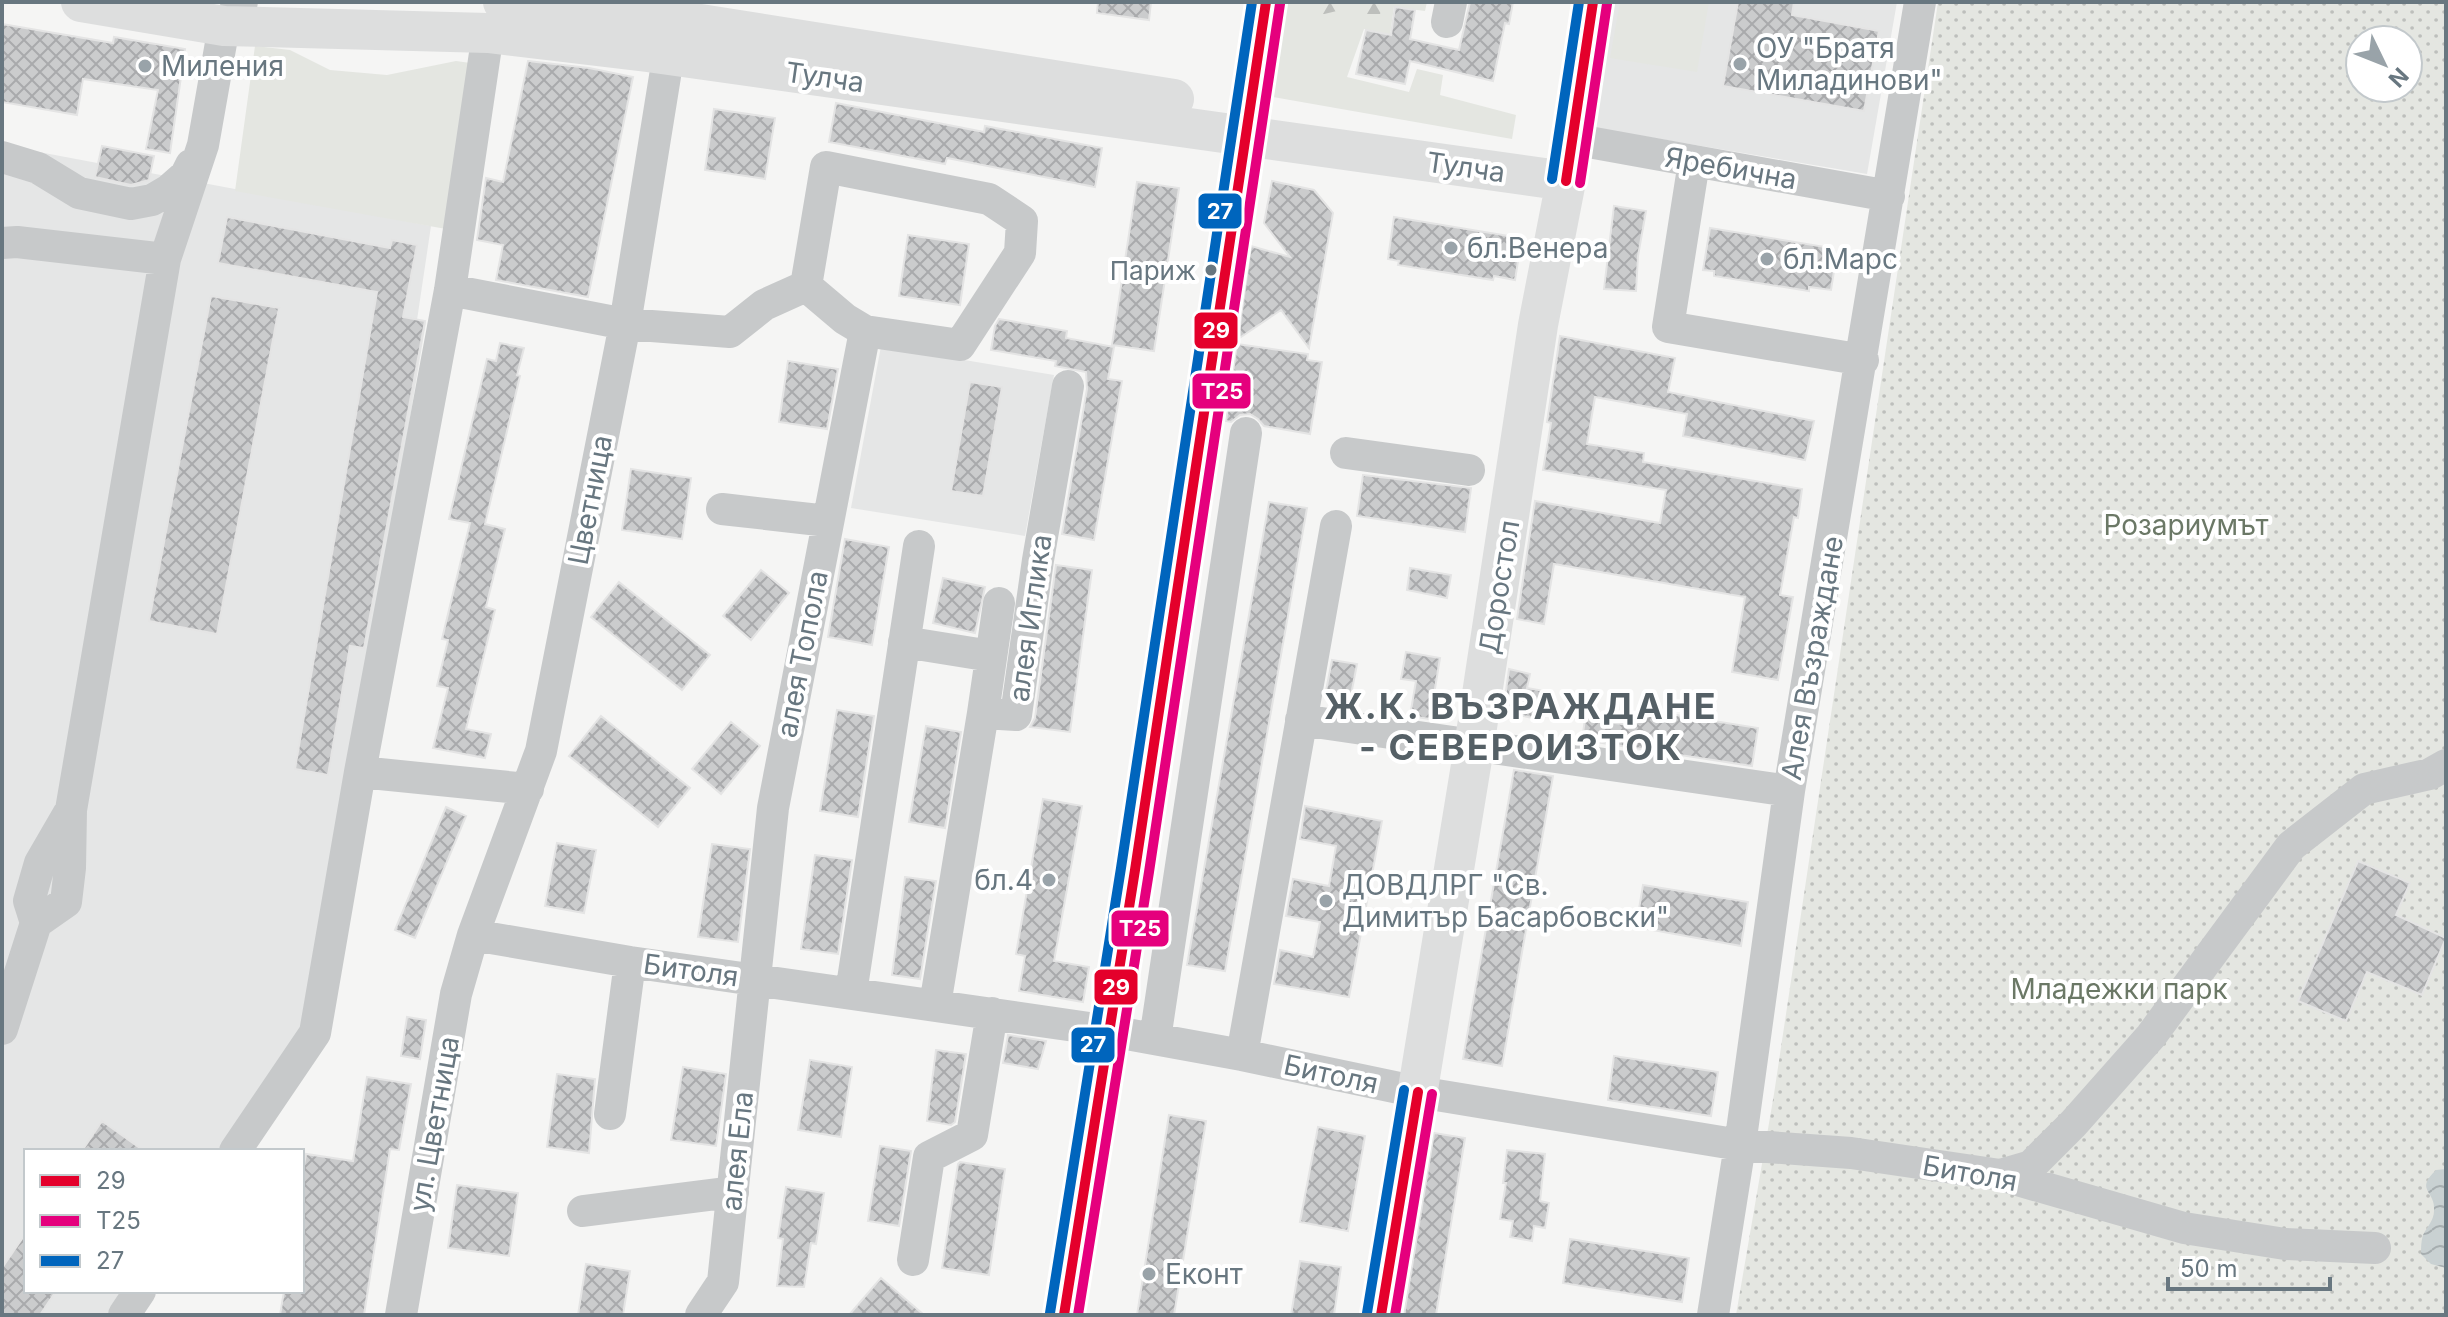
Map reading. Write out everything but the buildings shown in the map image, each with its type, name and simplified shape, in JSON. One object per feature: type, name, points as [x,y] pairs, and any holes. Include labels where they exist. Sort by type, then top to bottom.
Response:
[{"type":"main road","name":"Тулча","points":[[81,2],[219,13],[496,18],[674,26],[1245,123],[1569,158]]},
{"type":"main road","points":[[1064,1315],[1266,2]]},
{"type":"main road","name":"Доростол","points":[[1381,1315],[1474,747],[1538,325],[1569,158],[1593,2]]},
{"type":"street","name":"Алея Възраждане","points":[[1713,1315],[1789,791],[1863,360],[1920,2]]},
{"type":"street","points":[[2,1029],[36,923],[66,902],[71,810],[165,259],[203,145],[219,13]]},
{"type":"street","points":[[236,1149],[315,1033],[450,290],[496,18]]},
{"type":"street","name":"Цветница","points":[[473,935],[541,751],[625,324],[674,26]]},
{"type":"street","points":[[2,157],[38,168],[79,193],[131,204],[152,200],[169,190],[186,175],[203,145]]},
{"type":"street","name":"Яребична","points":[[1569,158],[1694,162],[1889,196]]},
{"type":"street","points":[[1694,162],[1668,327],[1863,360]]},
{"type":"street","points":[[826,167],[989,199],[1022,221],[1020,253],[960,345],[865,331],[845,319],[806,286],[826,167]]},
{"type":"street","points":[[2,243],[165,259]]},
{"type":"street","points":[[450,290],[625,324],[730,332],[764,305],[806,286]]},
{"type":"street","name":"алея Топола","points":[[756,980],[773,808],[865,331]]},
{"type":"street","name":"алея Иглика","points":[[935,1005],[983,713],[1016,715],[1038,560],[1068,386]]},
{"type":"street","points":[[1155,1039],[1246,433]]},
{"type":"street","points":[[1346,453],[1469,470]]},
{"type":"street","points":[[722,509],[828,521]]},
{"type":"street","points":[[1242,1055],[1336,526]]},
{"type":"street","points":[[851,993],[919,546]]},
{"type":"street","points":[[983,713],[999,603]]},
{"type":"street","points":[[904,642],[991,656]]},
{"type":"street","points":[[1301,720],[1789,791]]},
{"type":"street","points":[[2000,1175],[2031,1166],[2151,1036],[2291,846],[2364,789],[2430,774],[2446,765]]},
{"type":"street","points":[[360,772],[528,789]]},
{"type":"street","name":"Битоля","points":[[473,935],[630,962],[1110,1031],[1418,1092],[1740,1145],[1851,1153],[2000,1175],[2184,1228],[2285,1244],[2375,1248]]},
{"type":"street","name":"ул. Цветница","points":[[401,1315],[456,994],[473,935]]},
{"type":"street","points":[[610,1114],[630,962]]},
{"type":"street","name":"алея Ела","points":[[701,1315],[723,1282],[756,980]]},
{"type":"street","points":[[913,1260],[929,1157],[972,1135],[992,1013]]},
{"type":"street","points":[[583,1211],[733,1192]]},
{"type":"street","points":[[124,1315],[139,1293]]},
{"type":"shaded area","name":"ОУ \"Братя Миладинови\"","points":[[1604,2],[1897,2],[1867,174],[1583,126]]},
{"type":"shaded area","points":[[2,145],[431,226],[417,320],[426,322],[304,1053],[237,1149],[24,1149],[24,1293],[137,1293],[121,1315],[2,1315]]},
{"type":"shaded area","points":[[881,346],[1054,375],[1025,536],[851,508]]},
{"type":"green space","points":[[1284,2],[1427,2],[1425,11],[1394,7],[1390,35],[1364,29],[1347,77],[1409,92],[1417,69],[1443,75],[1440,95],[1516,115],[1512,139],[1273,97]]},
{"type":"green space","points":[[1308,2],[1377,2],[1383,8],[1374,26],[1354,19],[1345,9],[1316,16],[1304,10]]},
{"type":"green space","points":[[1620,2],[1709,2],[1697,72],[1610,58]]},
{"type":"green space","name":"Младежки парк","points":[[1938,2],[2446,2],[2446,1315],[1736,1315],[1774,1094]]},
{"type":"green space","points":[[255,46],[290,50],[330,70],[387,75],[456,61],[485,65],[446,229],[235,191]]},
{"type":"water","points":[[2446,1169],[2446,1268],[2431,1264],[2421,1254],[2421,1242],[2434,1211],[2427,1182],[2436,1170]]},
{"type":"transit line","name":"27","points":[[1050,1313],[1121,868],[1252,2]]},
{"type":"transit line","name":"29","points":[[1064,1315],[1135,870],[1266,2]]},
{"type":"transit line","name":"27","points":[[1552,179],[1579,2]]},
{"type":"transit line","name":"29","points":[[1566,181],[1593,2]]},
{"type":"transit line","name":"Т25","points":[[1078,1315],[1149,872],[1280,4]]},
{"type":"transit line","name":"Т25","points":[[1580,183],[1607,4]]},
{"type":"transit line","name":"27","points":[[1367,1313],[1404,1090]]},
{"type":"transit line","name":"29","points":[[1381,1315],[1418,1092]]},
{"type":"transit line","name":"Т25","points":[[1395,1315],[1432,1094]]},
{"type":"place","name":"ОУ \"Братя Миладинови\"","points":[[1740,64]]},
{"type":"place","name":"Миления","points":[[145,66]]},
{"type":"place","name":"бл.Венера","points":[[1451,248]]},
{"type":"place","name":"бл.Марс","points":[[1767,259]]},
{"type":"place","name":"Париж","points":[[1211,270]]},
{"type":"place","name":"бл.4","points":[[1049,880]]},
{"type":"place","name":"ДОВДЛРГ \"Св. Димитър Басарбовски\"","points":[[1326,901]]},
{"type":"place","name":"Еконт","points":[[1149,1274]]},
{"type":"district","name":"Ж.К. ВЪЗРАЖДАНЕ - СЕВЕРОИЗТОК","points":[[1521,726]]},
{"type":"park label","name":"Розариумът","points":[[2186,525]]}]
